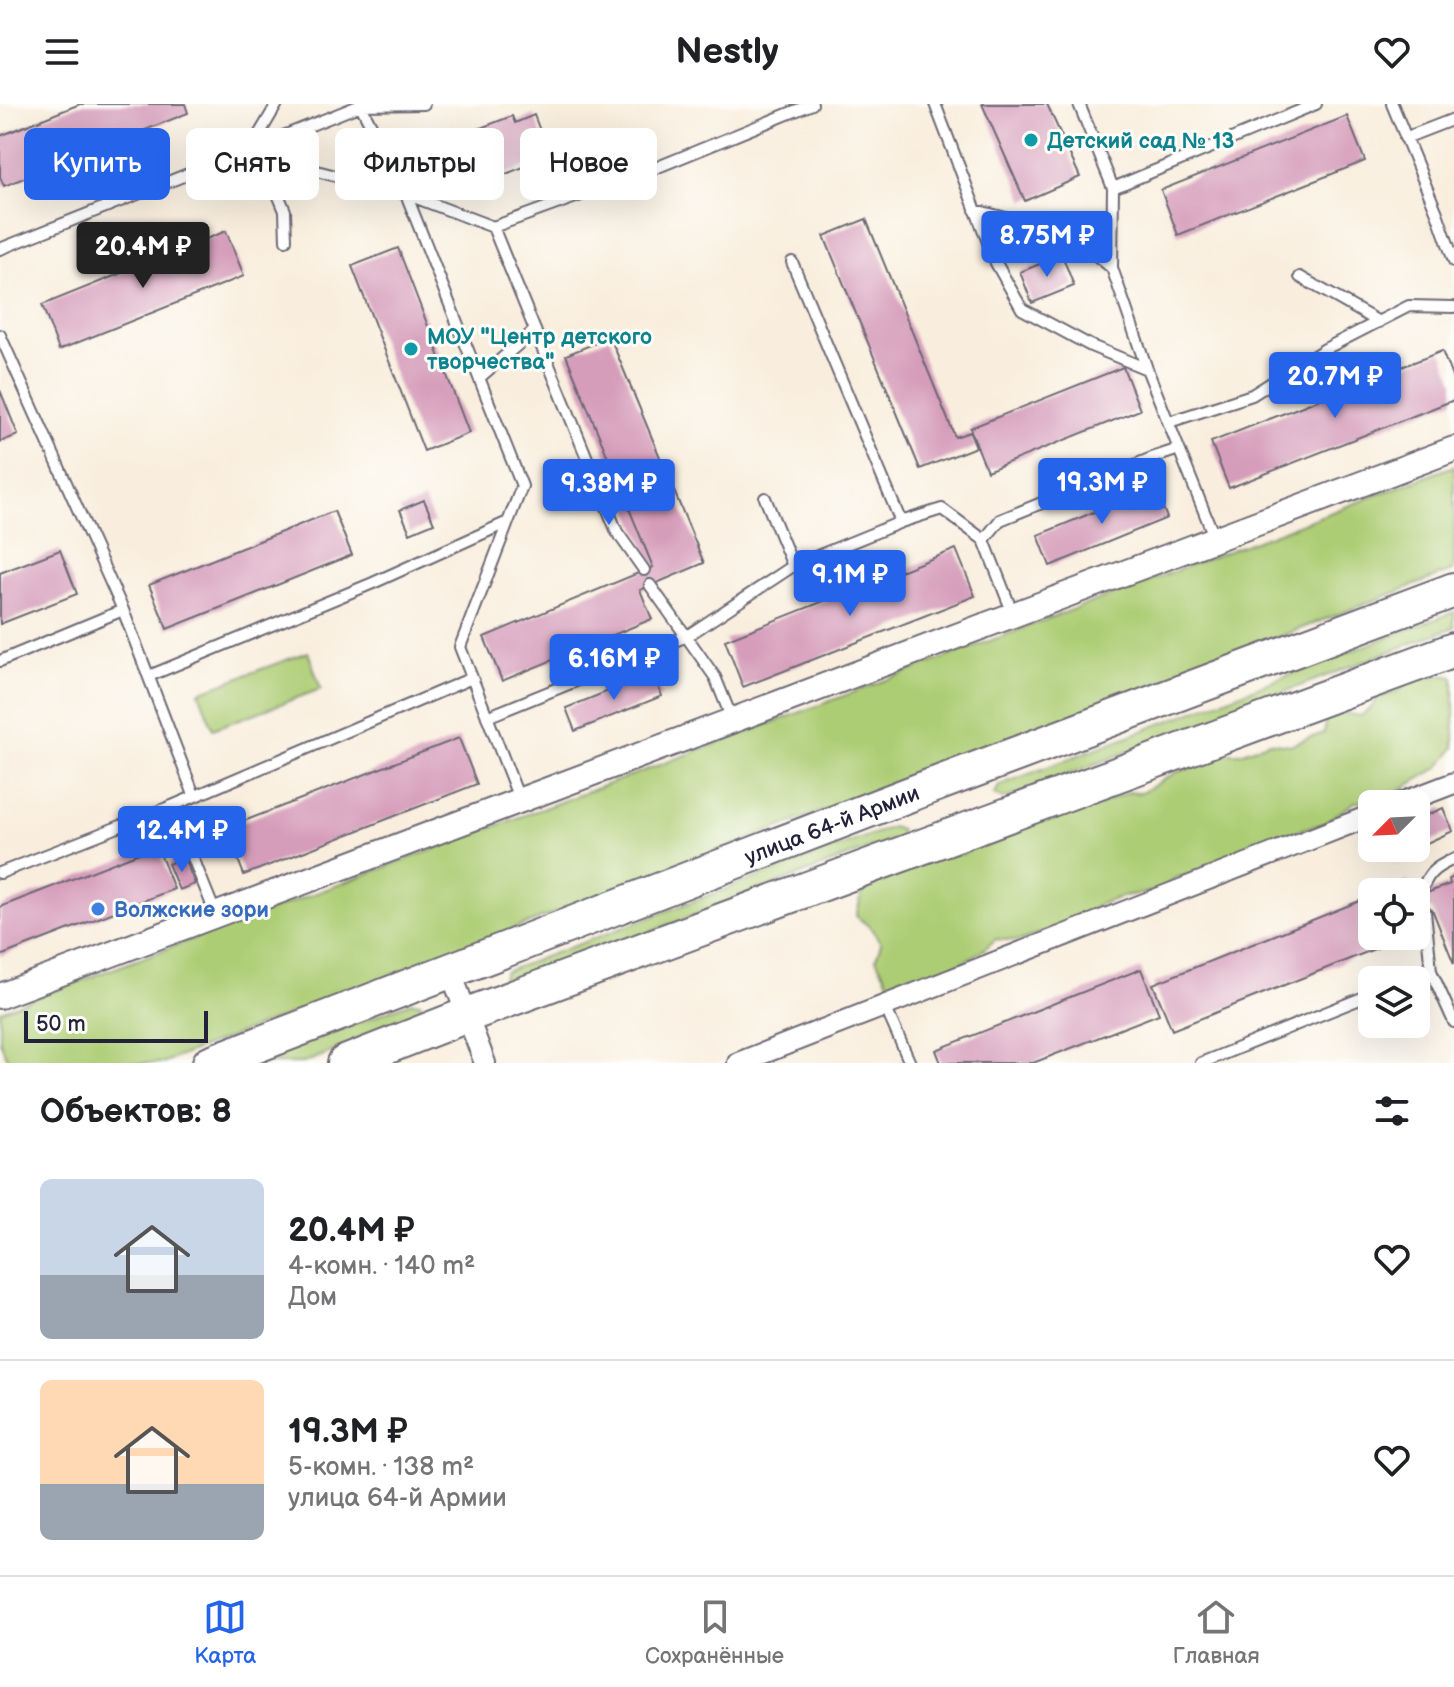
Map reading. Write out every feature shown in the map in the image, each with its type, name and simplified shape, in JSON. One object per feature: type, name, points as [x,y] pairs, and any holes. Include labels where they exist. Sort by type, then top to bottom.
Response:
[{"type":"highway","name":"улица 64-й Армии","points":[[210,1063],[926,788],[1454,590]]},
{"type":"highway","points":[[345,1063],[467,1015],[1454,650]]},
{"type":"highway","points":[[926,788],[944,839]]},
{"type":"street","points":[[0,996],[1454,449]]},
{"type":"street","points":[[1430,792],[1454,783]]},
{"type":"street","points":[[738,1063],[1358,820]]},
{"type":"street","points":[[450,970],[485,1063]]},
{"type":"lane","points":[[266,128],[277,104]]},
{"type":"lane","points":[[307,128],[361,105],[424,104]]},
{"type":"lane","points":[[422,200],[493,227],[653,169],[812,104]]},
{"type":"lane","points":[[935,104],[996,263],[1022,309],[1091,346],[1147,369]]},
{"type":"lane","points":[[1079,104],[1113,188],[1112,268],[1147,369],[1215,539]]},
{"type":"lane","points":[[1113,188],[1316,104]]},
{"type":"lane","points":[[1392,104],[1454,261]]},
{"type":"lane","points":[[361,105],[373,128]]},
{"type":"lane","points":[[1405,138],[1454,119]]},
{"type":"lane","points":[[0,249],[186,177]]},
{"type":"lane","points":[[280,200],[285,211],[286,240]]},
{"type":"lane","points":[[408,200],[522,486],[460,647],[520,801]]},
{"type":"lane","points":[[975,210],[1071,235],[1112,268]]},
{"type":"lane","points":[[493,227],[617,532],[644,570]]},
{"type":"lane","points":[[792,262],[901,522]]},
{"type":"lane","points":[[1300,277],[1379,322]]},
{"type":"lane","points":[[1169,422],[1252,395],[1325,349],[1409,306],[1454,307]]},
{"type":"lane","points":[[479,378],[535,330]]},
{"type":"lane","points":[[1,339],[123,610],[194,795]]},
{"type":"lane","points":[[984,540],[1000,520],[1179,449]]},
{"type":"lane","points":[[765,498],[793,566]]},
{"type":"lane","points":[[487,717],[687,636],[793,566],[901,522],[942,509],[984,540],[1013,615]]},
{"type":"lane","points":[[149,676],[373,583],[508,522]]},
{"type":"lane","points":[[650,585],[715,677],[732,721]]},
{"type":"lane","points":[[0,661],[123,610]]},
{"type":"lane","points":[[0,873],[172,806],[472,678]]},
{"type":"lane","points":[[172,806],[216,915]]},
{"type":"lane","points":[[1427,878],[1437,866],[1454,859]]},
{"type":"lane","points":[[1429,950],[1431,971],[1454,1022]]},
{"type":"lane","points":[[1201,1063],[1358,1000]]},
{"type":"lane","points":[[884,1004],[910,1063]]},
{"type":"green space","points":[[1454,466],[1454,570],[162,1063],[9,1063],[0,1041],[0,1011]]},
{"type":"green space","points":[[1454,612],[1454,627],[1004,799],[994,794],[1000,785]]},
{"type":"green space","points":[[308,652],[321,689],[213,729],[199,692]]},
{"type":"green space","points":[[1439,675],[1454,677],[1454,748],[1438,768],[1400,790],[1358,790],[1358,802],[1323,824],[1295,831],[1280,841],[1228,860],[1213,869],[1175,878],[1159,891],[1123,896],[1100,904],[1074,924],[1020,941],[996,939],[950,970],[935,973],[907,987],[890,985],[876,959],[881,943],[870,927],[856,916],[862,894],[895,869],[936,856],[963,854],[984,838],[1036,825],[1067,810],[1086,810],[1129,792],[1141,793],[1177,772],[1204,764],[1223,753],[1241,753],[1269,742],[1290,745],[1324,733],[1326,720],[1341,713],[1361,716],[1378,697],[1400,691],[1407,681]]},
{"type":"green space","points":[[892,827],[900,830],[900,837],[511,985],[503,982],[504,972]]},
{"type":"green space","points":[[411,1002],[421,1003],[422,1014],[412,1021],[303,1063],[254,1063]]},
{"type":"building","points":[[80,104],[185,104],[188,113],[150,128],[24,128],[24,178],[4,186],[0,177],[0,136]]},
{"type":"building","name":"Детский сад № 13","points":[[982,104],[1047,104],[1080,177],[1025,201]]},
{"type":"building","points":[[534,115],[539,128],[520,128],[520,168],[504,175],[504,128],[480,128],[512,116],[515,123]]},
{"type":"building","points":[[1347,116],[1365,161],[1178,235],[1161,190]]},
{"type":"building","points":[[866,219],[955,437],[970,432],[976,447],[920,469],[824,236]]},
{"type":"building","points":[[226,231],[244,276],[59,350],[42,305]]},
{"type":"building","name":"МОУ \"Центр детского творчества\"","points":[[398,248],[469,433],[424,451],[352,266]]},
{"type":"building","points":[[1062,255],[1074,286],[1032,303],[1020,272]]},
{"type":"building","points":[[610,337],[704,563],[640,590],[652,619],[502,681],[484,637],[653,567],[566,355]]},
{"type":"building","points":[[1442,351],[1454,382],[1454,400],[1229,488],[1211,442]]},
{"type":"building","points":[[1123,367],[1140,410],[987,471],[970,428]]},
{"type":"building","points":[[0,390],[18,435],[0,442]]},
{"type":"building","points":[[1155,487],[1167,518],[1050,566],[1038,535]]},
{"type":"building","points":[[424,500],[434,523],[410,533],[400,510]]},
{"type":"building","points":[[334,511],[352,555],[167,629],[149,585]]},
{"type":"building","points":[[956,549],[975,596],[743,687],[725,640]]},
{"type":"building","points":[[60,550],[77,594],[0,624],[0,573]]},
{"type":"building","points":[[653,673],[662,696],[575,731],[566,708]]},
{"type":"building","points":[[459,738],[477,784],[244,875],[226,828]]},
{"type":"building","points":[[1443,808],[1453,831],[1430,842],[1430,814]]},
{"type":"building","points":[[157,846],[174,889],[0,956],[0,907]]},
{"type":"building","points":[[184,857],[195,884],[179,890],[168,864]]},
{"type":"building","points":[[1454,877],[1454,964],[1430,910],[1430,892],[1450,884],[1449,879]]},
{"type":"building","points":[[1358,902],[1358,950],[1372,950],[1172,1030],[1153,984]]},
{"type":"building","points":[[1141,969],[1159,1014],[1033,1063],[941,1063],[936,1050]]},
{"type":"place","name":"Детский сад № 13","points":[[1031,140]]},
{"type":"place","name":"МОУ \"Центр детского творчества\"","points":[[411,349]]},
{"type":"place","name":"Волжские зори","points":[[98,909]]}]
